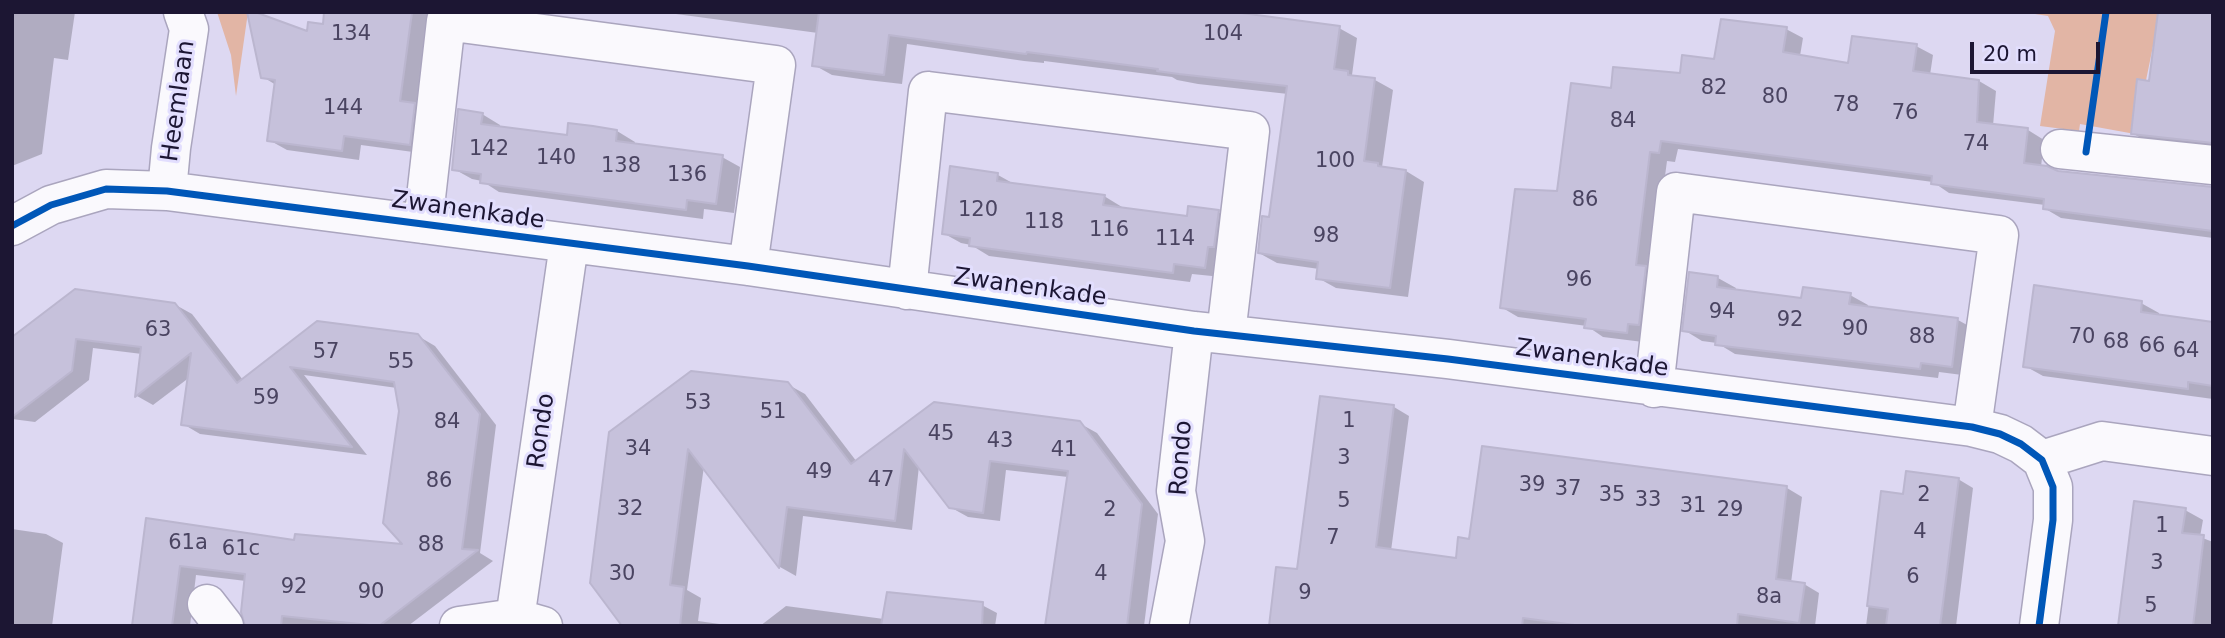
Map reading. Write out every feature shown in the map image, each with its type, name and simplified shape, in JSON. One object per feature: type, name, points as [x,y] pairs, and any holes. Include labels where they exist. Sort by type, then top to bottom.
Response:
[{"type":"street","name":"Heemlaan","points":[[167,191],[189,29],[183,12]]},
{"type":"street","name":"Zwanenkade","points":[[423,223],[446,22],[776,65],[748,266]]},
{"type":"street","points":[[907,290],[929,91],[1250,131],[1210,332]]},
{"type":"street","points":[[2060,149],[2213,165]]},
{"type":"street","name":"Zwanenkade","points":[[12,226],[51,205],[106,189],[167,191],[748,266],[1210,332],[1448,359],[1972,427],[2000,434],[2021,444],[2042,460]]},
{"type":"street","name":"Zwanenkade","points":[[1654,387],[1676,192],[1999,235],[1972,427]]},
{"type":"street","name":"Rondo","points":[[460,626],[524,623],[569,244]]},
{"type":"street","name":"Rondo","points":[[1169,626],[1185,541],[1176,491],[1210,332]]},
{"type":"street","points":[[2039,626],[2053,520],[2053,487],[2042,460],[2102,441],[2213,456]]},
{"type":"shaded area","points":[[217,12],[248,12],[236,96],[231,55]]},
{"type":"shaded area","points":[[2022,12],[2160,12],[2135,134],[2080,124],[2079,131],[2040,126],[2055,31],[2048,16]]},
{"type":"building","points":[[247,12],[255,12],[307,31],[308,22],[323,24],[324,12],[412,12],[400,101],[415,103],[410,145],[344,136],[342,151],[267,141],[275,80],[261,78]]},
{"type":"building","points":[[819,12],[1234,12],[1340,26],[1334,69],[1348,71],[1348,75],[1375,78],[1364,161],[1406,170],[1390,288],[1316,279],[1318,262],[1258,253],[1262,216],[1269,217],[1287,86],[889,35],[884,75],[812,66]]},
{"type":"building","points":[[2158,12],[2213,12],[2213,143],[2131,134],[2137,79],[2149,81]]},
{"type":"building","points":[[1721,19],[1787,27],[1783,52],[1848,63],[1852,36],[1917,44],[1913,71],[1979,80],[1977,122],[2028,128],[2024,163],[2047,166],[2058,171],[2213,187],[2213,231],[2043,209],[2044,199],[1931,184],[1932,176],[1661,141],[1659,153],[1650,152],[1636,265],[1646,266],[1639,325],[1628,324],[1627,333],[1584,328],[1586,319],[1500,308],[1515,189],[1557,191],[1571,83],[1611,88],[1613,67],[1680,73],[1682,55],[1714,59]]},
{"type":"building","points":[[458,109],[483,113],[481,124],[567,135],[568,123],[593,126],[617,130],[616,141],[723,155],[716,204],[687,200],[686,210],[480,183],[481,174],[452,170]]},
{"type":"building","points":[[950,166],[998,173],[997,181],[1105,195],[1103,205],[1187,216],[1188,206],[1219,210],[1214,247],[1208,247],[1205,268],[1174,264],[1173,273],[969,246],[970,238],[942,234]]},
{"type":"building","points":[[1689,272],[1718,276],[1717,287],[1801,298],[1803,287],[1851,293],[1849,304],[1958,318],[1952,367],[1921,363],[1920,369],[1715,345],[1716,336],[1682,331]]},
{"type":"building","points":[[2034,285],[2142,301],[2141,312],[2213,322],[2213,386],[2188,382],[2188,389],[2023,367]]},
{"type":"building","points":[[75,289],[175,303],[237,383],[317,321],[418,334],[480,414],[462,549],[478,550],[379,626],[282,616],[281,626],[245,626],[241,612],[245,574],[180,566],[172,626],[132,626],[146,518],[294,540],[295,534],[402,544],[383,523],[399,411],[394,382],[290,367],[352,447],[181,425],[191,353],[135,397],[141,347],[76,339],[72,371],[12,417],[12,337]]},
{"type":"building","points":[[691,371],[788,382],[851,464],[934,402],[1080,421],[1142,504],[1127,626],[1045,626],[1068,471],[990,461],[983,513],[949,508],[904,449],[895,521],[787,507],[779,568],[688,449],[670,585],[684,587],[680,626],[622,626],[590,583],[609,432]]},
{"type":"building","points":[[1320,396],[1394,405],[1376,547],[1456,558],[1458,537],[1469,539],[1482,446],[1787,486],[1776,579],[1805,583],[1799,623],[1738,614],[1737,626],[1582,626],[1523,618],[1522,626],[1269,626],[1276,567],[1297,569]]},
{"type":"building","points":[[1906,471],[1959,478],[1940,626],[1886,626],[1888,609],[1867,606],[1881,491],[1903,494]]},
{"type":"building","points":[[2134,501],[2186,508],[2182,533],[2204,535],[2193,626],[2118,626]]},
{"type":"building","points":[[887,592],[983,602],[982,626],[881,626]]},
{"type":"cycle path","points":[[2086,152],[2106,12]]},
{"type":"cycle path","points":[[12,226],[51,205],[106,189],[167,191],[748,266],[1194,331],[1448,359],[1972,427],[2000,434],[2021,444],[2042,460],[2053,487],[2053,520],[2039,626]]}]
